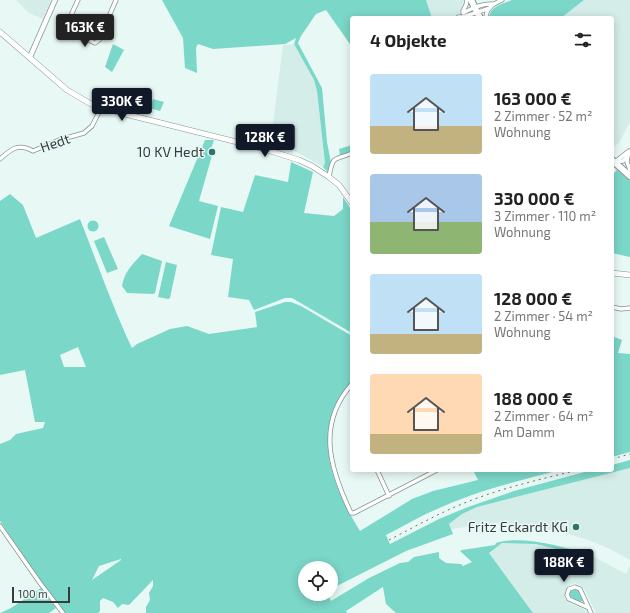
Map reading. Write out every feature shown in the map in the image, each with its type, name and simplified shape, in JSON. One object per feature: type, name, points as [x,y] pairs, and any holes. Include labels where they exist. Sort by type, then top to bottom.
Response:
[{"type":"main road","points":[[471,0],[477,13]]},
{"type":"main road","points":[[0,32],[67,90],[91,104],[101,108],[286,155],[312,166],[329,177],[339,185],[350,200]]},
{"type":"main road","points":[[614,161],[630,176]]},
{"type":"main road","points":[[614,273],[630,276]]},
{"type":"street","points":[[30,57],[55,0]]},
{"type":"street","points":[[78,0],[66,29],[95,43],[99,40],[116,0]]},
{"type":"street","points":[[460,16],[467,0]]},
{"type":"street","points":[[486,16],[490,8],[502,0]]},
{"type":"street","points":[[462,13],[477,13],[488,3],[494,4]]},
{"type":"street","points":[[466,16],[490,8]]},
{"type":"street","name":"Hedt","points":[[0,160],[7,153],[17,147],[23,146],[33,151],[59,140],[84,134],[92,126],[101,108]]},
{"type":"street","points":[[630,151],[628,156],[630,170]]},
{"type":"street","points":[[614,161],[630,151]]},
{"type":"street","points":[[329,177],[331,163],[336,158],[350,154]]},
{"type":"street","points":[[614,161],[623,161],[628,156]]},
{"type":"street","points":[[614,307],[621,309],[630,308]]},
{"type":"street","points":[[350,387],[341,398],[336,408],[331,428],[330,450],[337,481],[352,514],[434,472]]},
{"type":"street","points":[[378,472],[388,496]]},
{"type":"street","points":[[0,526],[63,613]]},
{"type":"street","points":[[589,608],[569,599],[567,595],[569,590],[576,587],[580,589],[589,608],[591,613]]},
{"type":"shaded area","points":[[16,0],[51,0],[43,19],[29,13]]},
{"type":"shaded area","points":[[426,0],[464,0],[463,7],[467,16],[431,16]]},
{"type":"shaded area","points":[[584,0],[630,0],[630,122],[619,143],[614,147],[614,16],[564,16]]},
{"type":"shaded area","points":[[294,44],[314,80],[317,91],[325,163],[323,167],[292,150],[270,147],[283,45]]},
{"type":"shaded area","points":[[630,468],[630,560],[610,549],[588,540],[569,534],[529,526],[494,523],[451,529],[449,524],[462,514],[477,507]]},
{"type":"shaded area","points":[[502,543],[536,544],[583,556],[587,553],[626,574],[630,565],[630,613],[596,613],[584,589],[576,583],[567,587],[565,598],[569,603],[584,609],[588,613],[533,613],[489,553]]},
{"type":"green space","points":[[162,0],[426,0],[431,16],[350,16],[350,44],[326,10],[316,14],[301,36],[298,43],[322,88],[327,142],[331,163],[329,173],[323,167],[325,163],[317,91],[314,80],[294,44],[296,38],[285,44],[213,49],[198,44],[196,48],[197,73],[185,68],[183,38]]},
{"type":"green space","points":[[512,0],[584,0],[564,16],[490,16],[494,8]]},
{"type":"green space","points":[[113,44],[124,50],[112,72],[105,67]]},
{"type":"green space","points":[[153,99],[164,102],[160,111],[150,108]]},
{"type":"green space","points":[[205,140],[214,140],[211,149],[213,152],[199,201],[218,206],[210,239],[169,226]]},
{"type":"green space","points":[[350,146],[350,154],[340,156],[339,149]]},
{"type":"green space","points":[[291,162],[313,172],[304,213],[334,216],[343,209],[343,197],[350,208],[350,332],[292,298],[285,298],[254,310],[249,300],[228,297],[233,259],[211,255],[221,207],[243,212],[255,175],[288,182]]},
{"type":"green space","points":[[617,170],[630,181],[630,257],[614,253],[614,173]]},
{"type":"green space","points":[[10,194],[23,205],[36,238],[80,219],[111,300],[132,348],[137,344],[170,329],[187,326],[209,334],[257,327],[255,312],[285,302],[291,302],[301,306],[350,335],[350,385],[339,400],[331,418],[328,437],[329,456],[333,476],[340,494],[360,531],[412,499],[433,491],[478,480],[474,472],[553,472],[497,487],[450,503],[386,535],[390,544],[439,519],[514,491],[585,472],[614,472],[614,464],[630,460],[630,468],[477,507],[462,514],[449,524],[453,534],[406,551],[338,585],[338,561],[298,561],[298,601],[338,601],[338,597],[369,578],[400,563],[408,562],[414,557],[439,552],[439,558],[446,563],[461,564],[463,566],[472,562],[460,551],[495,545],[496,543],[506,541],[529,541],[587,553],[584,556],[536,544],[502,543],[489,553],[533,613],[396,613],[386,604],[383,587],[346,611],[347,613],[146,613],[146,607],[150,600],[149,593],[153,586],[153,580],[129,605],[122,604],[118,608],[113,602],[103,598],[100,601],[100,611],[98,613],[65,613],[40,581],[0,521],[0,444],[10,440],[16,434],[43,428],[45,422],[35,422],[25,370],[0,375],[0,201]],"holes":[[[78,347],[86,367],[64,367],[60,355]],[[121,559],[121,560],[92,580],[99,566]]]},
{"type":"green space","points":[[93,220],[97,222],[99,226],[97,230],[93,232],[89,230],[87,226],[89,222]]},
{"type":"green space","points":[[104,237],[118,269],[107,273],[94,241]]},
{"type":"green space","points":[[142,254],[162,261],[155,293],[127,293],[122,286],[125,276]]},
{"type":"green space","points":[[166,262],[177,265],[170,298],[168,299],[158,297]]},
{"type":"green space","points":[[614,337],[622,340],[618,353],[630,354],[630,452],[614,456]]},
{"type":"green space","points":[[41,588],[56,608],[49,613],[0,613],[11,608]]},
{"type":"green space","points":[[573,589],[579,591],[583,601],[579,602],[570,597],[570,592]]},
{"type":"railway","points":[[614,458],[630,454]]},
{"type":"railway","points":[[389,540],[461,504],[511,487],[570,472]]},
{"type":"place","name":"10 KV Hedt","points":[[212,152]]},
{"type":"place","name":"Fritz Eckardt KG","points":[[576,527]]}]
